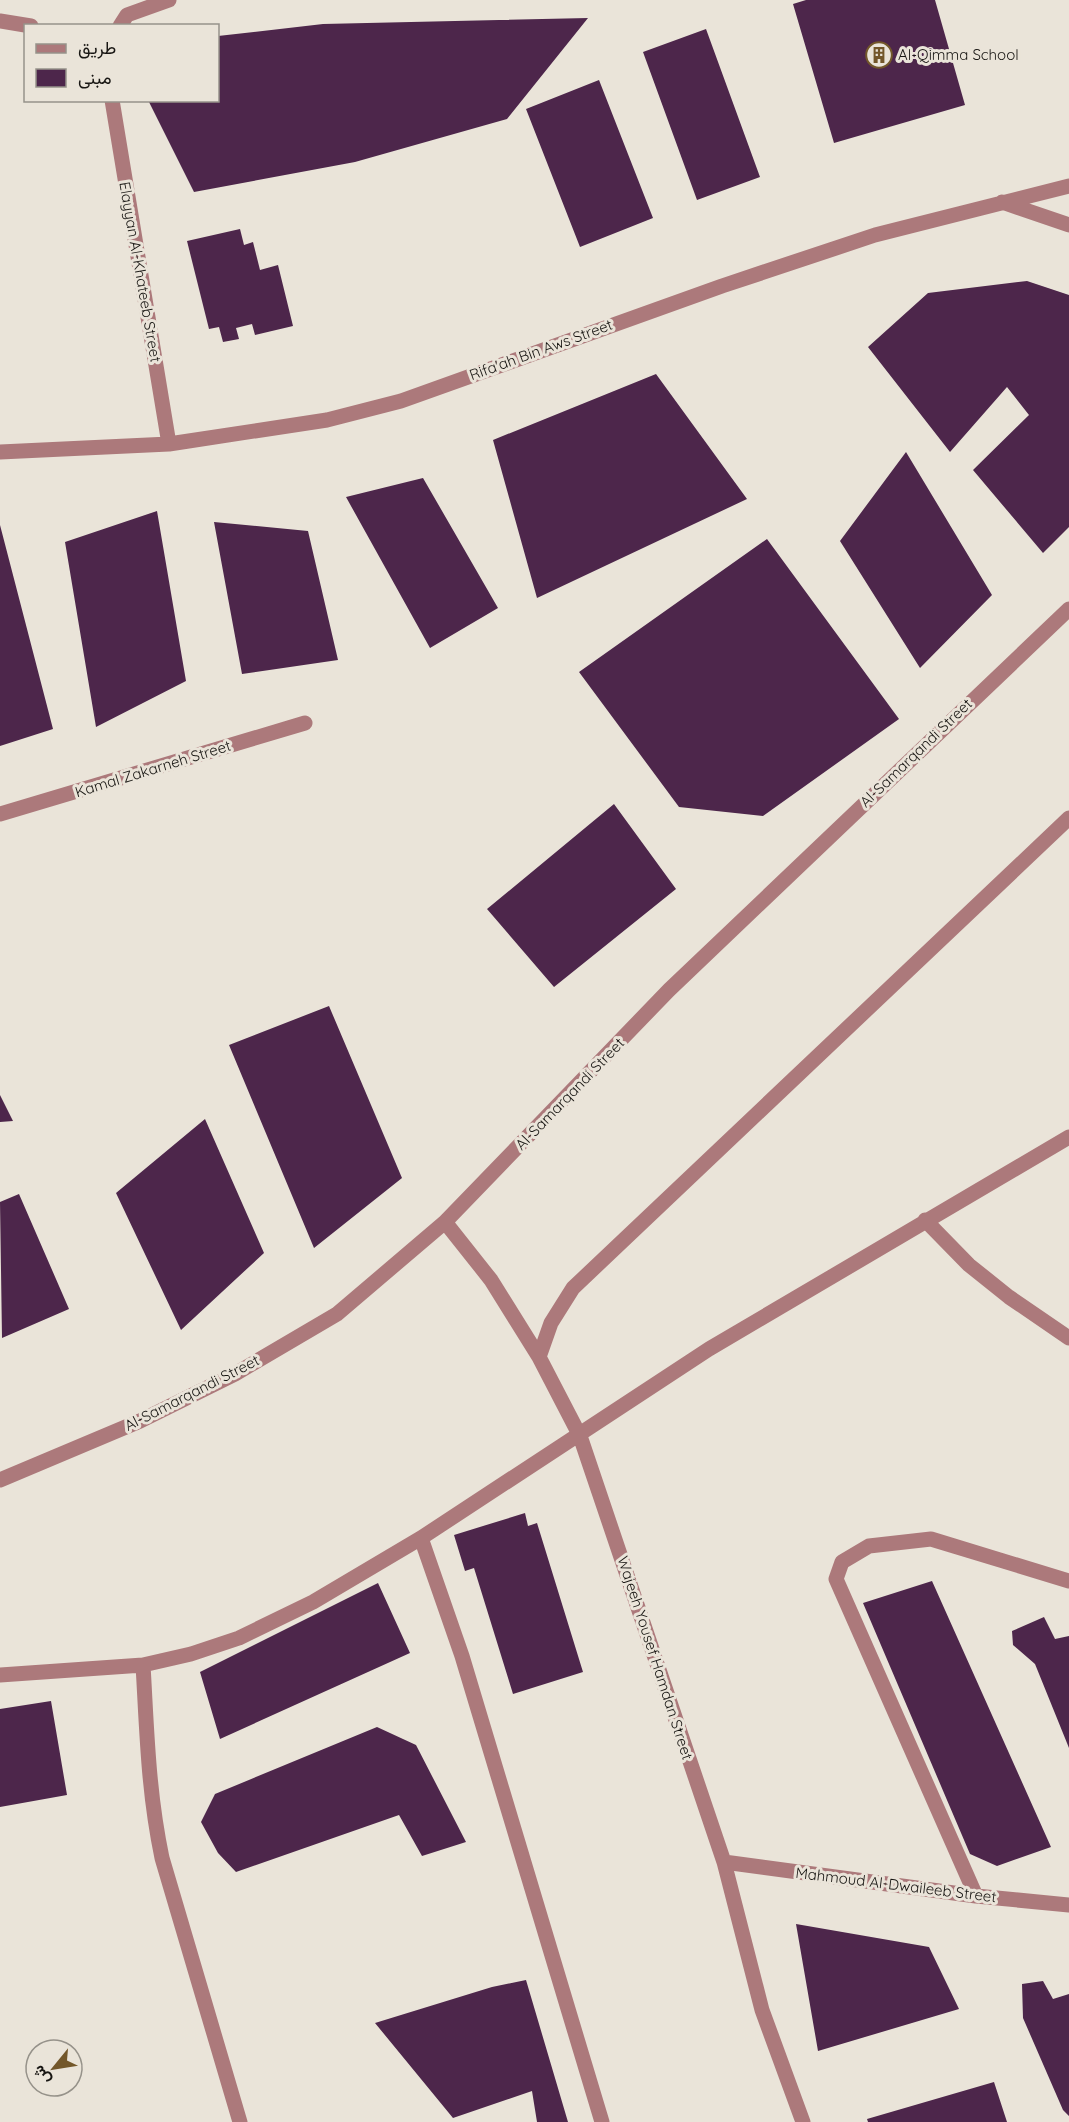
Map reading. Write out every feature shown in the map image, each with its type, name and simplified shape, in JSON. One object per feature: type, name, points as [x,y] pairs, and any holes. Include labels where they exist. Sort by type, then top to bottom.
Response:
[{"type":"street","points":[[121,24],[127,15],[169,0]]},
{"type":"street","points":[[0,21],[24,25]]},
{"type":"street","name":"Elayyan Al-Khateeb Street","points":[[112,102],[169,444]]},
{"type":"street","name":"Rifa'ah Bin Aws Street","points":[[0,452],[169,444],[327,420],[401,401],[722,285],[875,235],[1069,186]]},
{"type":"street","points":[[1002,202],[1069,225]]},
{"type":"street","name":"Al-Samarqandi Street","points":[[0,1480],[140,1421],[245,1368],[337,1314],[445,1222],[669,990],[1069,609]]},
{"type":"street","name":"Kamal Zakarneh Street","points":[[0,814],[305,723]]},
{"type":"street","points":[[539,1357],[551,1323],[573,1287],[1069,818]]},
{"type":"street","points":[[0,1675],[143,1665],[191,1654],[239,1638],[313,1602],[420,1538],[580,1436],[709,1349],[1069,1137]]},
{"type":"street","points":[[925,1220],[969,1265],[1009,1298],[1069,1338]]},
{"type":"street","name":"Wajeeh Yousef Hamdan Street","points":[[445,1222],[491,1280],[539,1357],[580,1436],[724,1862],[762,2010],[803,2122]]},
{"type":"street","points":[[420,1538],[462,1656],[602,2122]]},
{"type":"street","points":[[976,1896],[836,1579],[842,1562],[869,1546],[931,1539],[1069,1581]]},
{"type":"street","points":[[143,1665],[148,1775],[153,1817],[165,1869],[240,2122]]},
{"type":"street","name":"Mahmoud Al-Dwaileeb Street","points":[[724,1862],[976,1896],[1069,1905]]},
{"type":"building","name":"Al-Qimma School","points":[[806,0],[935,0],[965,105],[834,143],[793,4]]},
{"type":"building","points":[[588,18],[507,119],[355,162],[194,192],[149,102],[219,102],[219,36],[323,24]]},
{"type":"building","points":[[706,29],[760,177],[697,200],[643,52]]},
{"type":"building","points":[[599,80],[653,218],[580,247],[526,109]]},
{"type":"building","points":[[240,229],[244,245],[253,242],[260,270],[278,265],[293,326],[255,335],[252,324],[236,328],[239,339],[223,342],[219,327],[209,329],[187,241]]},
{"type":"building","points":[[1027,281],[1069,295],[1069,527],[1043,553],[973,470],[1029,415],[1007,387],[950,452],[868,347],[928,293]]},
{"type":"building","points":[[656,374],[747,499],[537,598],[493,440]]},
{"type":"building","points":[[906,452],[992,595],[920,668],[840,541]]},
{"type":"building","points":[[423,478],[498,608],[430,648],[346,497]]},
{"type":"building","points":[[157,511],[186,681],[96,727],[65,542]]},
{"type":"building","points":[[214,522],[308,531],[338,660],[242,674]]},
{"type":"building","points":[[0,525],[53,729],[0,746]]},
{"type":"building","points":[[767,539],[899,719],[763,816],[679,807],[579,672]]},
{"type":"building","points":[[614,804],[676,889],[554,987],[487,909]]},
{"type":"building","points":[[329,1006],[402,1178],[314,1248],[229,1045]]},
{"type":"building","points":[[0,1095],[13,1121],[0,1122]]},
{"type":"building","points":[[205,1119],[264,1253],[181,1330],[116,1193]]},
{"type":"building","points":[[19,1194],[69,1309],[2,1338],[0,1202]]},
{"type":"building","points":[[525,1513],[528,1526],[537,1523],[583,1672],[513,1694],[474,1568],[465,1571],[454,1535]]},
{"type":"building","points":[[932,1581],[1051,1847],[997,1866],[970,1854],[863,1603]]},
{"type":"building","points":[[378,1583],[410,1653],[220,1739],[200,1672]]},
{"type":"building","points":[[1044,1617],[1055,1639],[1069,1636],[1069,1748],[1035,1664],[1013,1645],[1012,1631]]},
{"type":"building","points":[[51,1701],[67,1795],[0,1807],[0,1709]]},
{"type":"building","points":[[377,1727],[416,1745],[466,1842],[422,1856],[399,1815],[236,1872],[218,1853],[201,1822],[215,1794]]},
{"type":"building","points":[[796,1924],[929,1947],[959,2009],[818,2051]]},
{"type":"building","points":[[526,1980],[568,2122],[537,2122],[532,2091],[453,2118],[375,2023],[492,1987]]},
{"type":"building","points":[[1043,1981],[1053,1999],[1069,1994],[1069,2116],[1063,2110],[1023,2018],[1022,1984]]},
{"type":"building","points":[[994,2082],[1007,2122],[868,2122],[867,2119]]},
{"type":"place","name":"Al-Qimma School","points":[[879,55]]}]
